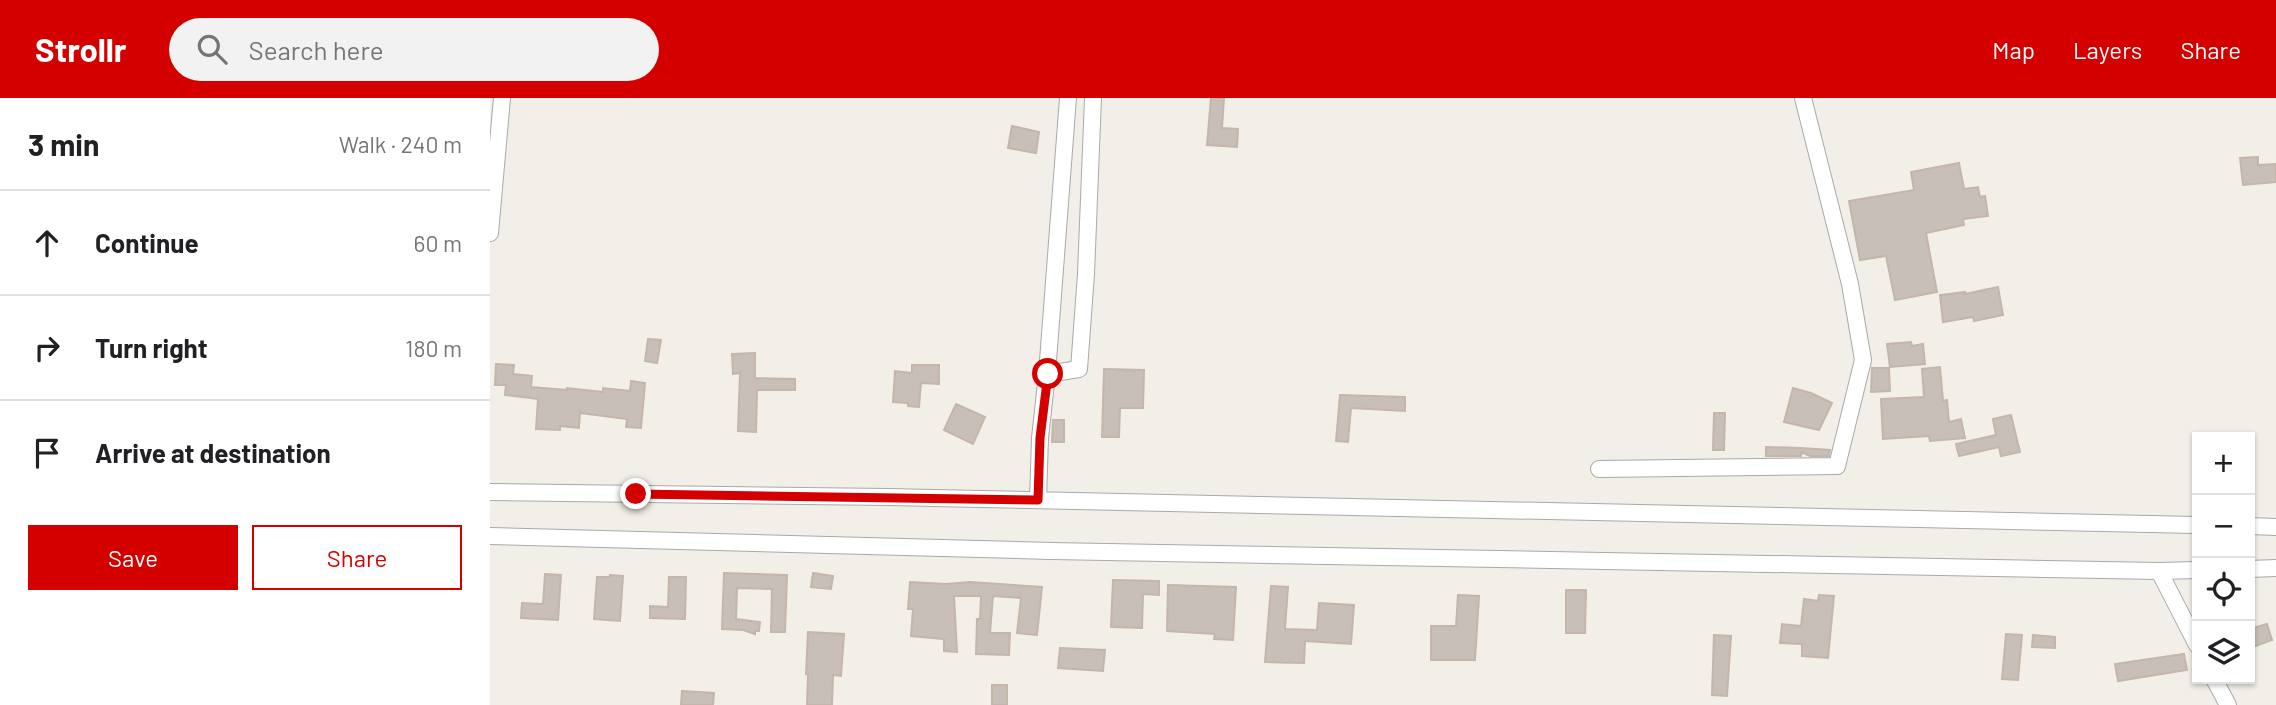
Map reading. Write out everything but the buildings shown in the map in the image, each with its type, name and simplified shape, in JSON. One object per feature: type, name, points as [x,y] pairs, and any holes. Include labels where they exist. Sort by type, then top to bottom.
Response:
[{"type":"street","points":[[490,233],[502,98]]},
{"type":"street","points":[[1038,500],[1040,438],[1048,374],[1068,98]]},
{"type":"street","points":[[1048,374],[1079,369],[1093,98]]},
{"type":"street","points":[[1599,469],[1837,466],[1863,359],[1850,284],[1803,98]]},
{"type":"street","points":[[490,492],[1038,500],[2192,526]]},
{"type":"street","points":[[2255,526],[2276,527]]},
{"type":"street","points":[[490,537],[1065,551],[2192,570]]},
{"type":"street","points":[[2255,569],[2276,568]]},
{"type":"street","points":[[2160,571],[2192,635]]},
{"type":"street","points":[[2217,684],[2228,705]]},
{"type":"route","points":[[636,494],[1038,500],[1040,438],[1048,374]]}]
